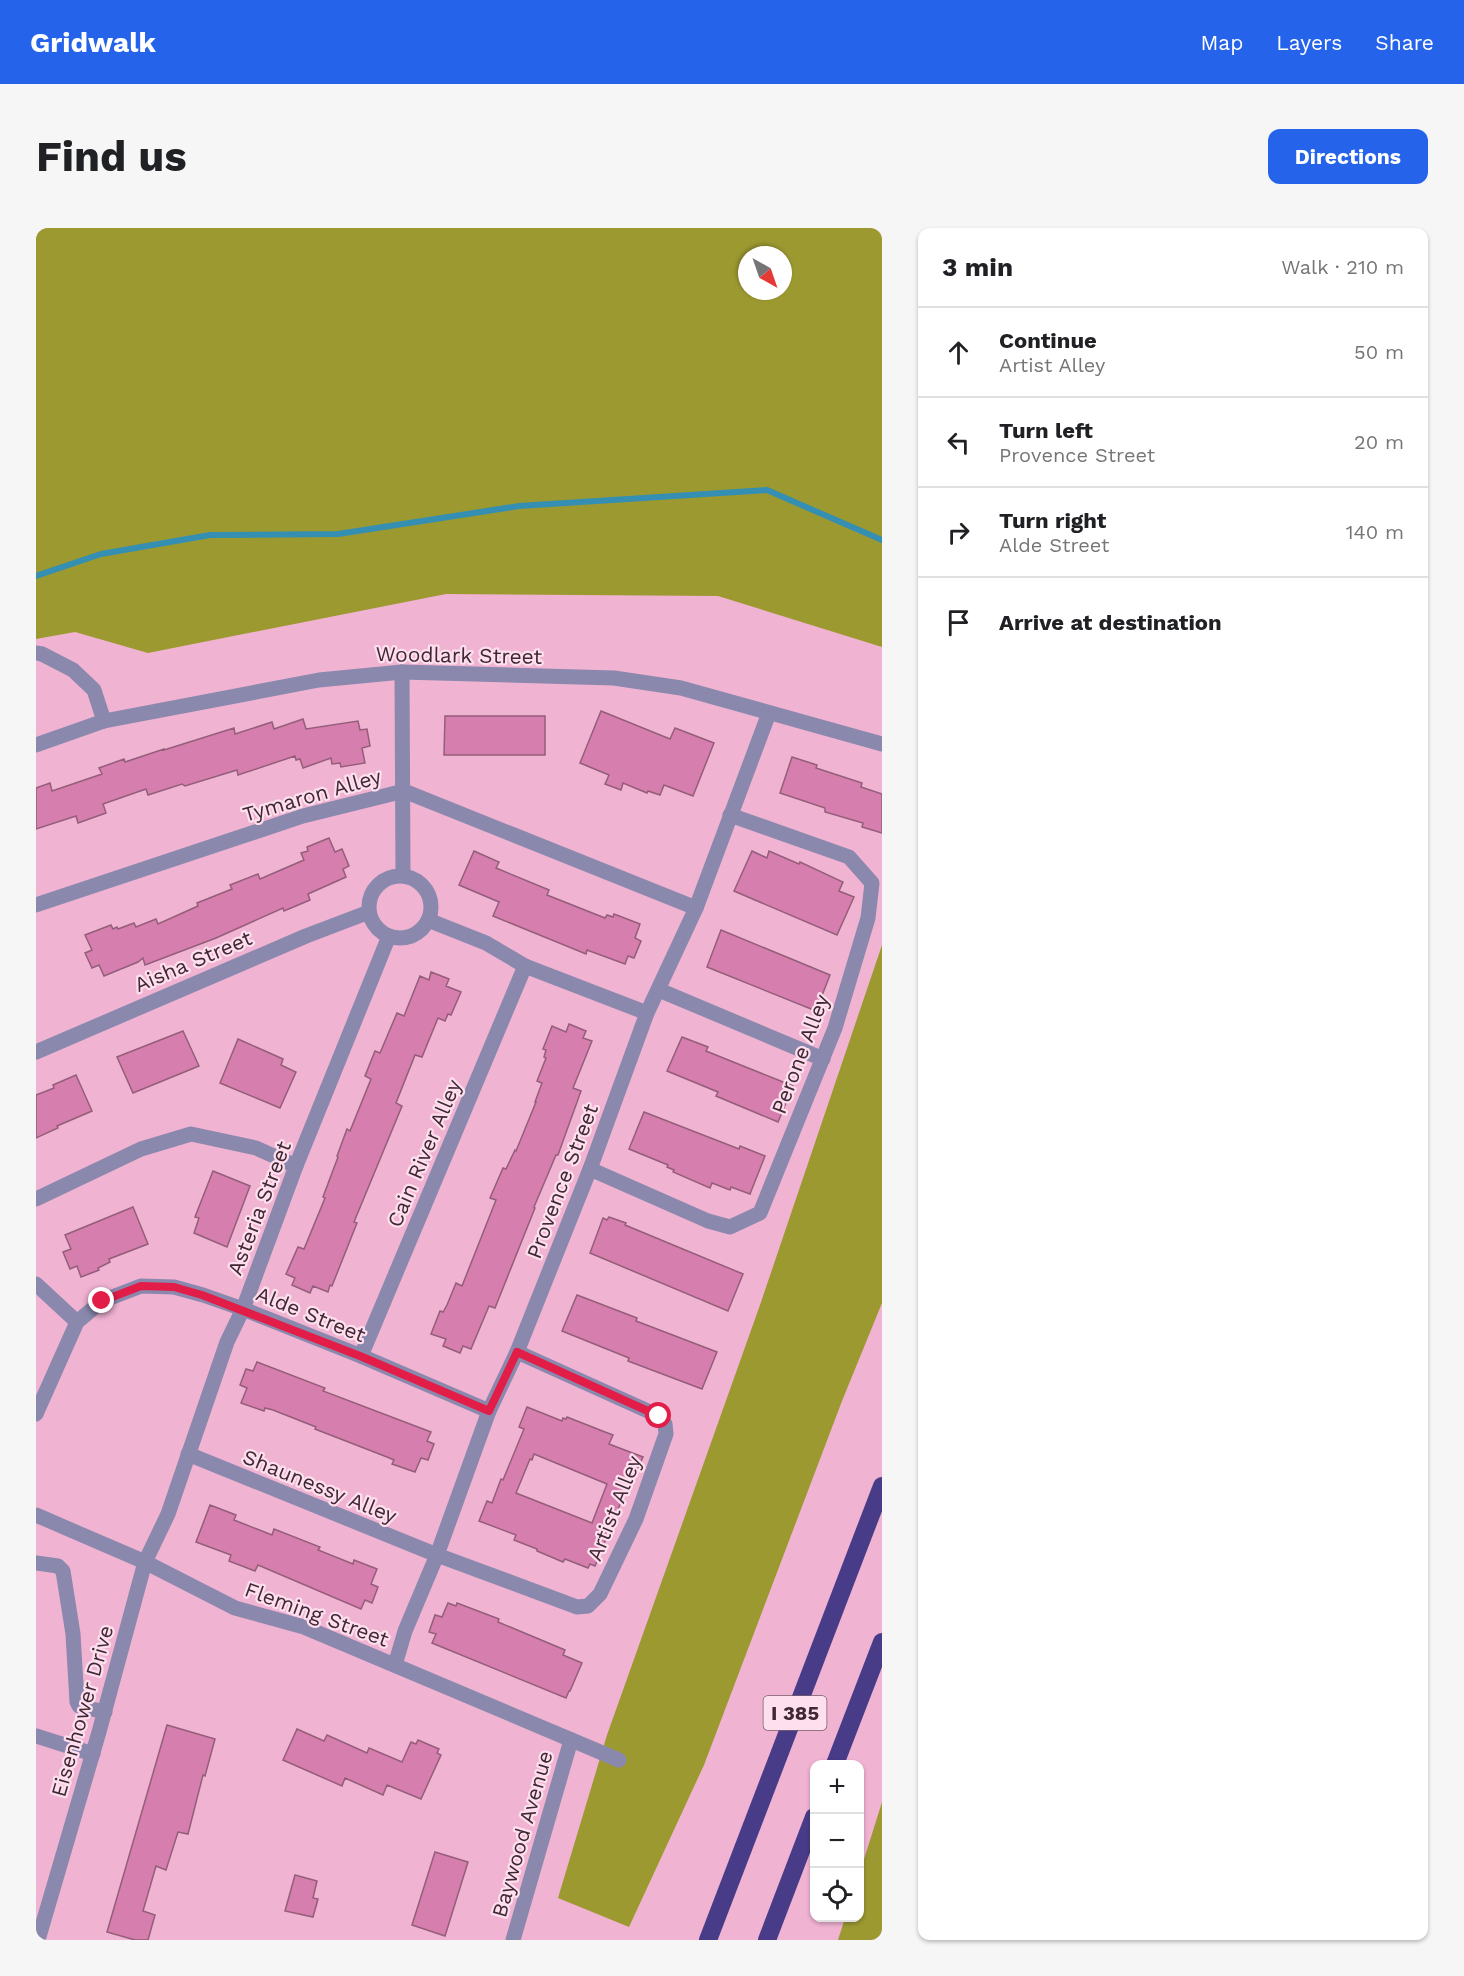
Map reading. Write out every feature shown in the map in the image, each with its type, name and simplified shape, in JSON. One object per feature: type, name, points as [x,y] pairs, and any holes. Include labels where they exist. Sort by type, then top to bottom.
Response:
[{"type":"highway","name":"I 385","points":[[708,1940],[882,1486]]},
{"type":"highway","name":"I 385","points":[[837,1760],[882,1642]]},
{"type":"highway","points":[[767,1940],[810,1827]]},
{"type":"street","points":[[36,653],[74,670],[94,690],[104,721]]},
{"type":"street","points":[[402,672],[403,875]]},
{"type":"street","name":"Woodlark Street","points":[[36,745],[104,721],[319,680],[402,672],[614,678],[681,688],[882,744]]},
{"type":"street","name":"Provence Street","points":[[395,1665],[405,1631],[436,1556],[489,1411],[517,1352],[590,1169],[647,1013],[696,908],[769,713]]},
{"type":"street","name":"Tymaron Alley","points":[[36,905],[303,816],[404,790],[696,908]]},
{"type":"street","name":"Perone Alley","points":[[590,1169],[708,1221],[730,1227],[760,1213],[823,1059],[835,1028],[868,918],[872,884],[849,857],[730,815]]},
{"type":"street","points":[[403,875],[415,879],[424,886],[431,898],[432,909],[420,931],[414,935],[397,938],[389,936],[376,927],[368,904],[374,889],[380,882],[392,876],[403,875]]},
{"type":"street","name":"Aisha Street","points":[[36,1052],[306,936],[369,912]]},
{"type":"street","points":[[428,920],[486,943],[525,966],[647,1013]]},
{"type":"street","name":"Asteria Street","points":[[145,1562],[168,1514],[227,1342],[243,1309],[296,1166],[389,936]]},
{"type":"street","name":"Cain River Alley","points":[[360,1356],[525,966]]},
{"type":"street","points":[[659,990],[823,1059]]},
{"type":"street","points":[[36,1199],[141,1149],[191,1134],[256,1148],[296,1166]]},
{"type":"street","points":[[36,1284],[77,1323]]},
{"type":"street","name":"Alde Street","points":[[36,1414],[77,1323],[102,1301],[141,1286],[174,1287],[243,1309],[489,1411]]},
{"type":"street","name":"Artist Alley","points":[[436,1556],[577,1608],[588,1606],[600,1594],[636,1519],[666,1434],[665,1424],[659,1416],[517,1352]]},
{"type":"street","name":"Shaunessy Alley","points":[[188,1454],[436,1556]]},
{"type":"street","name":"Fleming Street","points":[[36,1515],[145,1562],[235,1608],[304,1627],[620,1760]]},
{"type":"street","name":"Eisenhower Drive","points":[[39,1940],[105,1712],[145,1562]]},
{"type":"street","points":[[36,1563],[58,1566],[63,1572],[73,1634],[77,1702],[79,1706],[105,1712]]},
{"type":"street","points":[[36,1736],[93,1754]]},
{"type":"street","name":"Baywood Avenue","points":[[513,1940],[571,1740]]},
{"type":"shaded area","points":[[36,228],[882,228],[882,647],[718,596],[446,594],[148,653],[75,632],[36,639]]},
{"type":"shaded area","points":[[882,945],[882,1303],[842,1401],[704,1765],[629,1927],[558,1898],[607,1735],[760,1305]]},
{"type":"shaded area","points":[[882,1802],[882,1940],[838,1940],[844,1922],[864,1922],[864,1859]]},
{"type":"building","points":[[601,711],[670,739],[675,728],[714,743],[693,796],[664,785],[660,795],[648,791],[647,793],[623,783],[621,790],[605,784],[609,775],[580,763]]},
{"type":"building","points":[[445,716],[545,716],[545,755],[444,755]]},
{"type":"building","points":[[303,719],[306,729],[358,721],[360,730],[367,729],[370,746],[362,748],[365,763],[341,767],[340,763],[332,764],[331,758],[303,768],[300,759],[296,760],[295,756],[238,775],[237,770],[148,795],[146,789],[103,804],[106,813],[78,823],[76,816],[36,829],[36,788],[50,783],[52,791],[102,774],[99,768],[124,759],[125,762],[234,728],[235,734],[272,722],[274,729]]},
{"type":"building","points":[[792,757],[817,765],[816,768],[862,783],[861,787],[882,794],[882,833],[862,827],[863,823],[825,812],[825,808],[780,793]]},
{"type":"building","points":[[329,838],[335,852],[342,849],[349,866],[343,869],[346,877],[308,894],[310,900],[284,911],[283,908],[216,938],[145,965],[143,958],[104,976],[99,965],[92,968],[85,953],[92,950],[85,935],[111,925],[113,929],[117,927],[118,929],[134,923],[136,927],[156,919],[158,924],[198,906],[197,903],[232,889],[230,885],[258,874],[260,879],[304,860],[301,853],[308,851],[307,847]]},
{"type":"building","points":[[474,851],[499,862],[496,868],[549,890],[547,895],[605,918],[607,915],[613,917],[614,914],[640,924],[635,938],[641,941],[634,958],[628,956],[625,964],[587,950],[586,954],[493,916],[499,902],[459,885]]},
{"type":"building","points":[[752,851],[767,858],[769,851],[799,864],[800,862],[843,882],[839,891],[854,897],[837,935],[734,891]]},
{"type":"building","points":[[721,930],[830,975],[816,1011],[707,967]]},
{"type":"building","points":[[431,972],[449,979],[446,986],[461,992],[451,1015],[448,1014],[445,1021],[438,1018],[422,1057],[415,1055],[396,1103],[402,1106],[354,1222],[357,1223],[332,1286],[330,1285],[328,1292],[313,1286],[310,1293],[292,1285],[295,1278],[286,1274],[298,1247],[304,1249],[325,1198],[323,1197],[347,1129],[350,1131],[371,1079],[365,1076],[375,1051],[380,1053],[397,1013],[404,1016],[420,976],[429,980]]},
{"type":"building","points":[[569,1024],[586,1031],[583,1038],[592,1041],[573,1088],[581,1091],[558,1155],[556,1155],[534,1207],[495,1308],[489,1306],[471,1349],[463,1346],[460,1353],[443,1346],[446,1339],[431,1334],[440,1311],[443,1312],[447,1305],[456,1283],[462,1286],[496,1200],[490,1198],[503,1168],[506,1169],[516,1151],[536,1102],[542,1083],[537,1081],[546,1058],[544,1057],[546,1050],[543,1049],[552,1026],[566,1032]]},
{"type":"building","points":[[183,1031],[199,1066],[133,1093],[117,1057]]},
{"type":"building","points":[[682,1037],[708,1047],[706,1051],[793,1086],[778,1122],[716,1096],[718,1092],[667,1071]]},
{"type":"building","points":[[238,1039],[283,1059],[281,1065],[296,1072],[280,1108],[220,1083]]},
{"type":"building","points":[[76,1075],[92,1111],[36,1138],[36,1095]]},
{"type":"building","points":[[644,1112],[739,1149],[740,1146],[765,1156],[750,1194],[712,1183],[710,1188],[673,1172],[674,1170],[667,1167],[668,1165],[629,1149]]},
{"type":"building","points":[[213,1171],[250,1186],[227,1247],[194,1233],[199,1218],[195,1217]]},
{"type":"building","points":[[133,1207],[148,1244],[109,1259],[110,1262],[98,1268],[99,1270],[81,1277],[77,1266],[70,1269],[63,1252],[71,1249],[65,1235]]},
{"type":"building","points":[[609,1217],[743,1274],[728,1311],[590,1253],[603,1218],[607,1220]]},
{"type":"building","points":[[577,1295],[637,1318],[636,1321],[717,1352],[702,1389],[628,1361],[629,1358],[562,1331]]},
{"type":"building","points":[[257,1362],[325,1388],[323,1391],[431,1432],[427,1441],[434,1444],[428,1460],[421,1458],[415,1472],[392,1464],[394,1460],[315,1429],[316,1427],[273,1410],[265,1408],[264,1411],[241,1403],[247,1388],[240,1385],[246,1369],[253,1371]]},
{"type":"building","points":[[527,1407],[562,1421],[567,1417],[613,1435],[609,1444],[643,1457],[637,1471],[634,1470],[595,1566],[590,1564],[588,1568],[565,1559],[563,1562],[514,1540],[516,1535],[479,1521],[487,1501],[492,1503],[501,1479],[503,1480],[524,1429],[519,1427]],"holes":[[[534,1454],[607,1484],[592,1523],[516,1493]]]},
{"type":"building","points":[[210,1505],[236,1515],[234,1520],[272,1535],[274,1529],[320,1547],[318,1550],[353,1564],[354,1560],[377,1569],[371,1584],[378,1587],[372,1603],[365,1600],[361,1609],[258,1565],[255,1571],[229,1561],[231,1555],[196,1542]]},
{"type":"building","points":[[448,1603],[456,1606],[457,1603],[499,1619],[498,1622],[565,1650],[563,1655],[582,1663],[566,1698],[432,1643],[436,1634],[429,1632],[435,1615],[442,1617]]},
{"type":"building","points":[[167,1725],[215,1739],[188,1834],[178,1832],[166,1870],[156,1866],[143,1911],[155,1915],[148,1940],[135,1940],[107,1932]]},
{"type":"building","points":[[297,1729],[324,1741],[327,1735],[367,1753],[369,1748],[402,1762],[411,1742],[416,1744],[418,1740],[439,1749],[437,1753],[441,1755],[421,1799],[387,1785],[383,1795],[345,1778],[342,1786],[283,1760]]},
{"type":"building","points":[[435,1852],[468,1862],[445,1936],[412,1925]]},
{"type":"building","points":[[295,1875],[317,1881],[313,1898],[318,1899],[313,1917],[285,1911]]},
{"type":"waterway","points":[[36,576],[101,554],[210,535],[338,534],[519,506],[767,490],[882,540]]},
{"type":"route","points":[[102,1301],[141,1286],[174,1287],[243,1309],[489,1411],[517,1352],[659,1416]]}]
